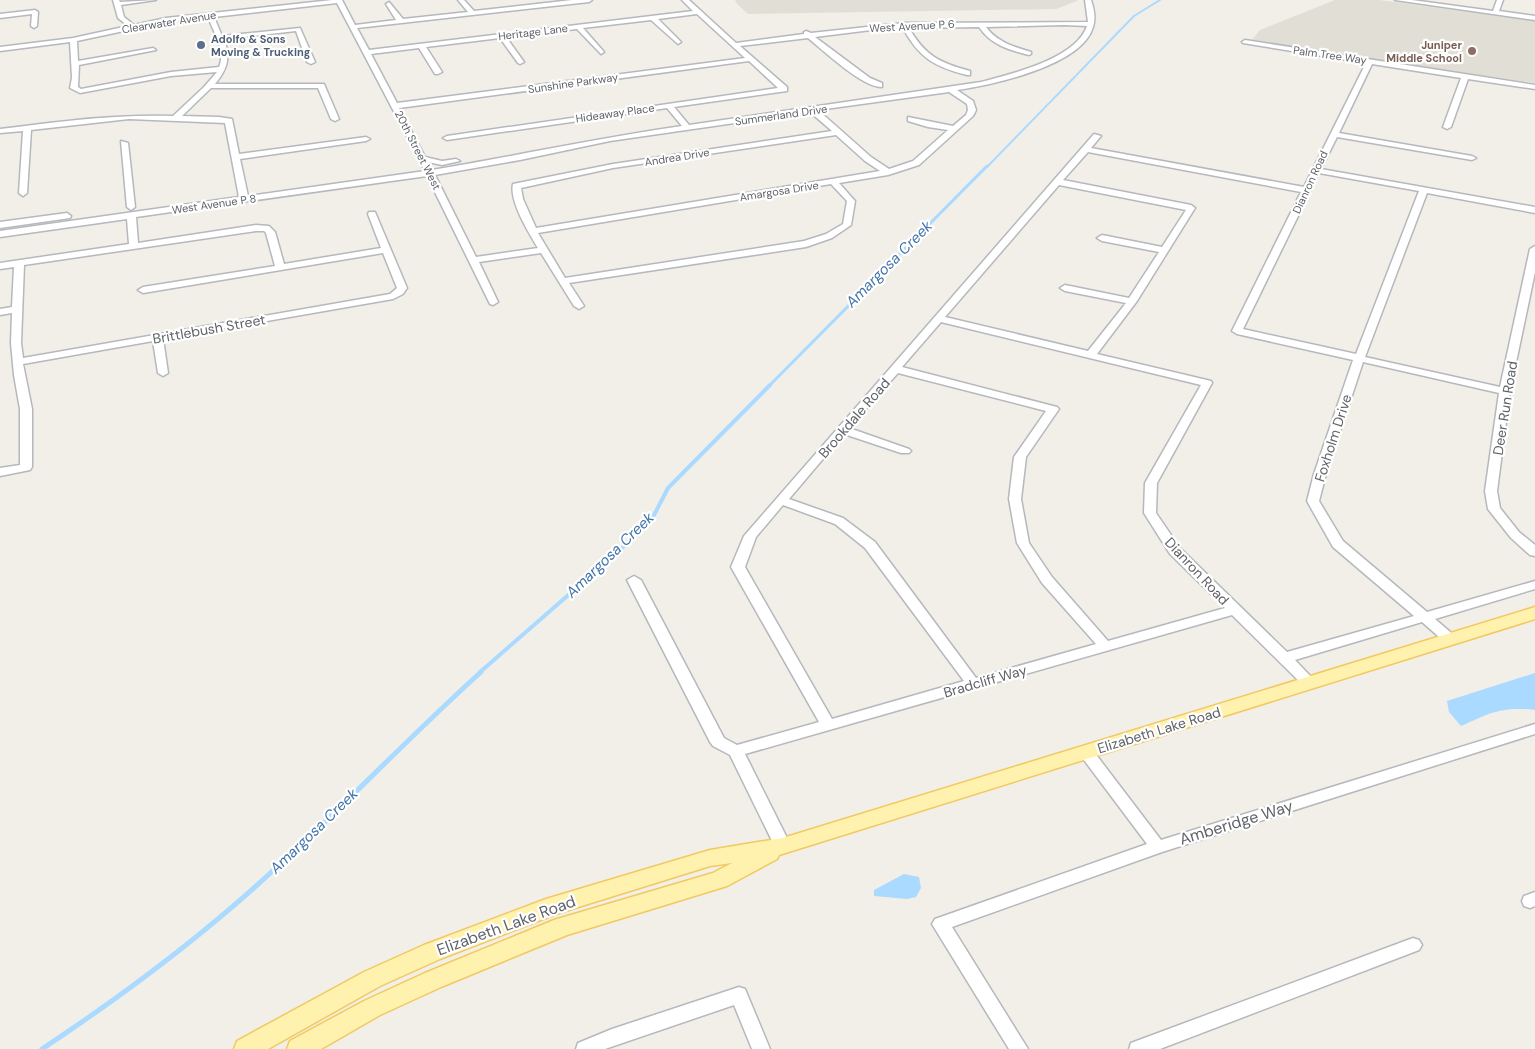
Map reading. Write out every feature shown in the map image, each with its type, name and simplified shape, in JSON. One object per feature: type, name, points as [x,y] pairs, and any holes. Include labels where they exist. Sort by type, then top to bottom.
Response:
[{"type":"main road","name":"Elizabeth Lake Road","points":[[246,1049],[372,979],[432,952],[554,905],[710,858],[782,846],[1535,614]]},
{"type":"main road","name":"Elizabeth Lake Road","points":[[299,1049],[372,1008],[433,980],[562,927],[719,880],[782,846]]},
{"type":"street","points":[[133,26],[121,18],[116,2],[153,0]]},
{"type":"street","name":"Clearwater Avenue","points":[[0,50],[73,40],[133,26],[340,0]]},
{"type":"street","name":"20th Street West","points":[[340,0],[452,215],[493,302]]},
{"type":"street","points":[[461,0],[472,13]]},
{"type":"street","points":[[537,0],[542,6]]},
{"type":"street","points":[[353,27],[589,0]]},
{"type":"street","points":[[685,0],[752,59]]},
{"type":"street","points":[[1088,0],[1092,18],[1090,24]]},
{"type":"street","points":[[1398,0],[1535,18]]},
{"type":"street","points":[[1495,13],[1500,0]]},
{"type":"street","points":[[389,4],[401,22]]},
{"type":"street","points":[[0,16],[35,12],[34,26]]},
{"type":"street","name":"Heritage Lane","points":[[367,52],[699,12]]},
{"type":"street","points":[[176,117],[209,86],[223,69],[225,55],[210,15]]},
{"type":"street","points":[[654,18],[678,42]]},
{"type":"street","points":[[981,24],[989,37],[997,42],[1029,53]]},
{"type":"street","name":"West Avenue P 6","points":[[734,45],[904,25],[1090,24]]},
{"type":"street","name":"Summerland Drive","points":[[429,173],[520,158],[620,138],[952,90],[1006,78],[1064,54],[1084,37],[1090,24]]},
{"type":"street","points":[[904,25],[916,48],[922,54],[952,69],[967,73]]},
{"type":"street","points":[[578,26],[601,52]]},
{"type":"street","points":[[219,38],[298,28],[312,62]]},
{"type":"street","points":[[799,28],[867,80],[879,86]]},
{"type":"street","points":[[502,36],[520,62]]},
{"type":"street","points":[[73,40],[76,78],[74,88],[80,91],[171,74],[223,69]]},
{"type":"street","name":"Palm Tree Way","points":[[1245,42],[1535,86]]},
{"type":"street","points":[[421,45],[438,72]]},
{"type":"street","points":[[74,64],[153,50]]},
{"type":"street","name":"Hideaway Place","points":[[447,138],[784,89],[752,59]]},
{"type":"street","name":"Sunshine Parkway","points":[[395,106],[752,59]]},
{"type":"street","name":"Dianron Road","points":[[1359,359],[1237,331],[1370,61]]},
{"type":"street","points":[[1447,127],[1465,76]]},
{"type":"street","points":[[209,86],[321,86],[336,119]]},
{"type":"street","name":"Amargosa Drive","points":[[534,231],[834,182],[888,172],[916,163],[969,116],[972,110],[970,103],[952,90]]},
{"type":"street","points":[[669,106],[688,128]]},
{"type":"street","points":[[812,110],[868,159],[888,172]]},
{"type":"street","points":[[0,131],[98,119],[176,117],[229,121],[244,195]]},
{"type":"street","points":[[911,119],[928,125],[954,129]]},
{"type":"street","points":[[23,193],[27,127]]},
{"type":"street","name":"Andrea Drive","points":[[534,231],[522,208],[516,186],[613,166],[838,132]]},
{"type":"street","points":[[1333,134],[1472,158]]},
{"type":"street","name":"Brookdale Road","points":[[828,726],[738,567],[750,536],[1097,136]]},
{"type":"street","points":[[421,158],[442,163],[522,152],[585,140],[620,138]]},
{"type":"street","points":[[236,157],[366,140]]},
{"type":"street","points":[[124,143],[134,246]]},
{"type":"street","points":[[1086,149],[1307,190]]},
{"type":"street","name":"West Avenue P 8","points":[[244,195],[399,169]]},
{"type":"street","points":[[1315,170],[1535,210]]},
{"type":"street","name":"West Avenue P 8","points":[[0,234],[131,211],[244,195],[429,173]]},
{"type":"street","points":[[563,281],[806,244],[828,236],[847,225],[851,201],[834,182]]},
{"type":"street","points":[[939,319],[1091,355],[1132,301],[1191,208],[1059,182]]},
{"type":"street","name":"Foxholm Drive","points":[[1423,191],[1359,359],[1320,474],[1313,501],[1324,524],[1338,544],[1451,640]]},
{"type":"street","name":"West Avenue P 8","points":[[0,225],[131,211]]},
{"type":"street","points":[[143,290],[387,250],[372,214]]},
{"type":"street","points":[[0,266],[266,228],[270,232],[280,268]]},
{"type":"street","points":[[534,231],[579,306]]},
{"type":"street","points":[[1102,238],[1165,250]]},
{"type":"street","name":"Deer Run Road","points":[[1535,249],[1505,391],[1491,492],[1494,509],[1515,535],[1535,552]]},
{"type":"street","name":"Brittlebush Street","points":[[18,362],[393,296],[400,292],[402,288],[387,250]]},
{"type":"street","points":[[474,260],[544,250]]},
{"type":"street","points":[[0,472],[26,467],[26,410],[18,362],[17,309],[19,263]]},
{"type":"street","points":[[1065,288],[1132,301]]},
{"type":"street","points":[[0,312],[17,309]]},
{"type":"street","points":[[158,338],[163,373]]},
{"type":"street","name":"Dianron Road","points":[[1091,355],[1208,383],[1152,483],[1150,513],[1175,551],[1310,683]]},
{"type":"street","points":[[1359,359],[1505,391]]},
{"type":"street","points":[[896,369],[1053,408],[1020,457],[1015,499],[1023,543],[1047,580],[1106,647]]},
{"type":"street","points":[[843,430],[905,451]]},
{"type":"street","points":[[781,500],[839,521],[870,545],[974,685]]},
{"type":"street","points":[[634,580],[718,742],[736,751],[782,846]]},
{"type":"street","points":[[1284,658],[1535,585]]},
{"type":"street","name":"Bradcliff Way","points":[[736,751],[1234,610]]},
{"type":"street","name":"Amberidge Way","points":[[1019,1049],[941,924],[1158,847],[1535,729]]},
{"type":"street","points":[[1086,752],[1158,847]]},
{"type":"street","points":[[1138,1049],[1413,945]]},
{"type":"street","points":[[585,1049],[612,1037],[739,995],[761,1049]]},
{"type":"shaded area","points":[[735,0],[1077,1],[1056,9],[748,14]]},
{"type":"shaded area","points":[[1335,0],[1379,0],[1535,21],[1535,83],[1251,41],[1260,30]]},
{"type":"water","points":[[1535,673],[1535,710],[1504,710],[1480,717],[1461,726],[1449,712],[1447,701]]},
{"type":"water","points":[[904,874],[919,877],[921,888],[916,897],[907,899],[874,896],[874,890]]},
{"type":"waterway","name":"Amargosa Creek","points":[[986,168],[1134,16],[1160,0]]},
{"type":"waterway","name":"Amargosa Creek","points":[[769,386],[987,166]]},
{"type":"waterway","name":"Amargosa Creek","points":[[479,673],[620,550],[653,517],[668,488],[770,385]]},
{"type":"waterway","name":"Amargosa Creek","points":[[42,1049],[134,985],[222,916],[304,842],[481,672]]},
{"type":"place","name":"Adolfo & Sons Moving & Trucking","points":[[201,45]]},
{"type":"place","name":"Juniper Middle School","points":[[1472,51]]}]
